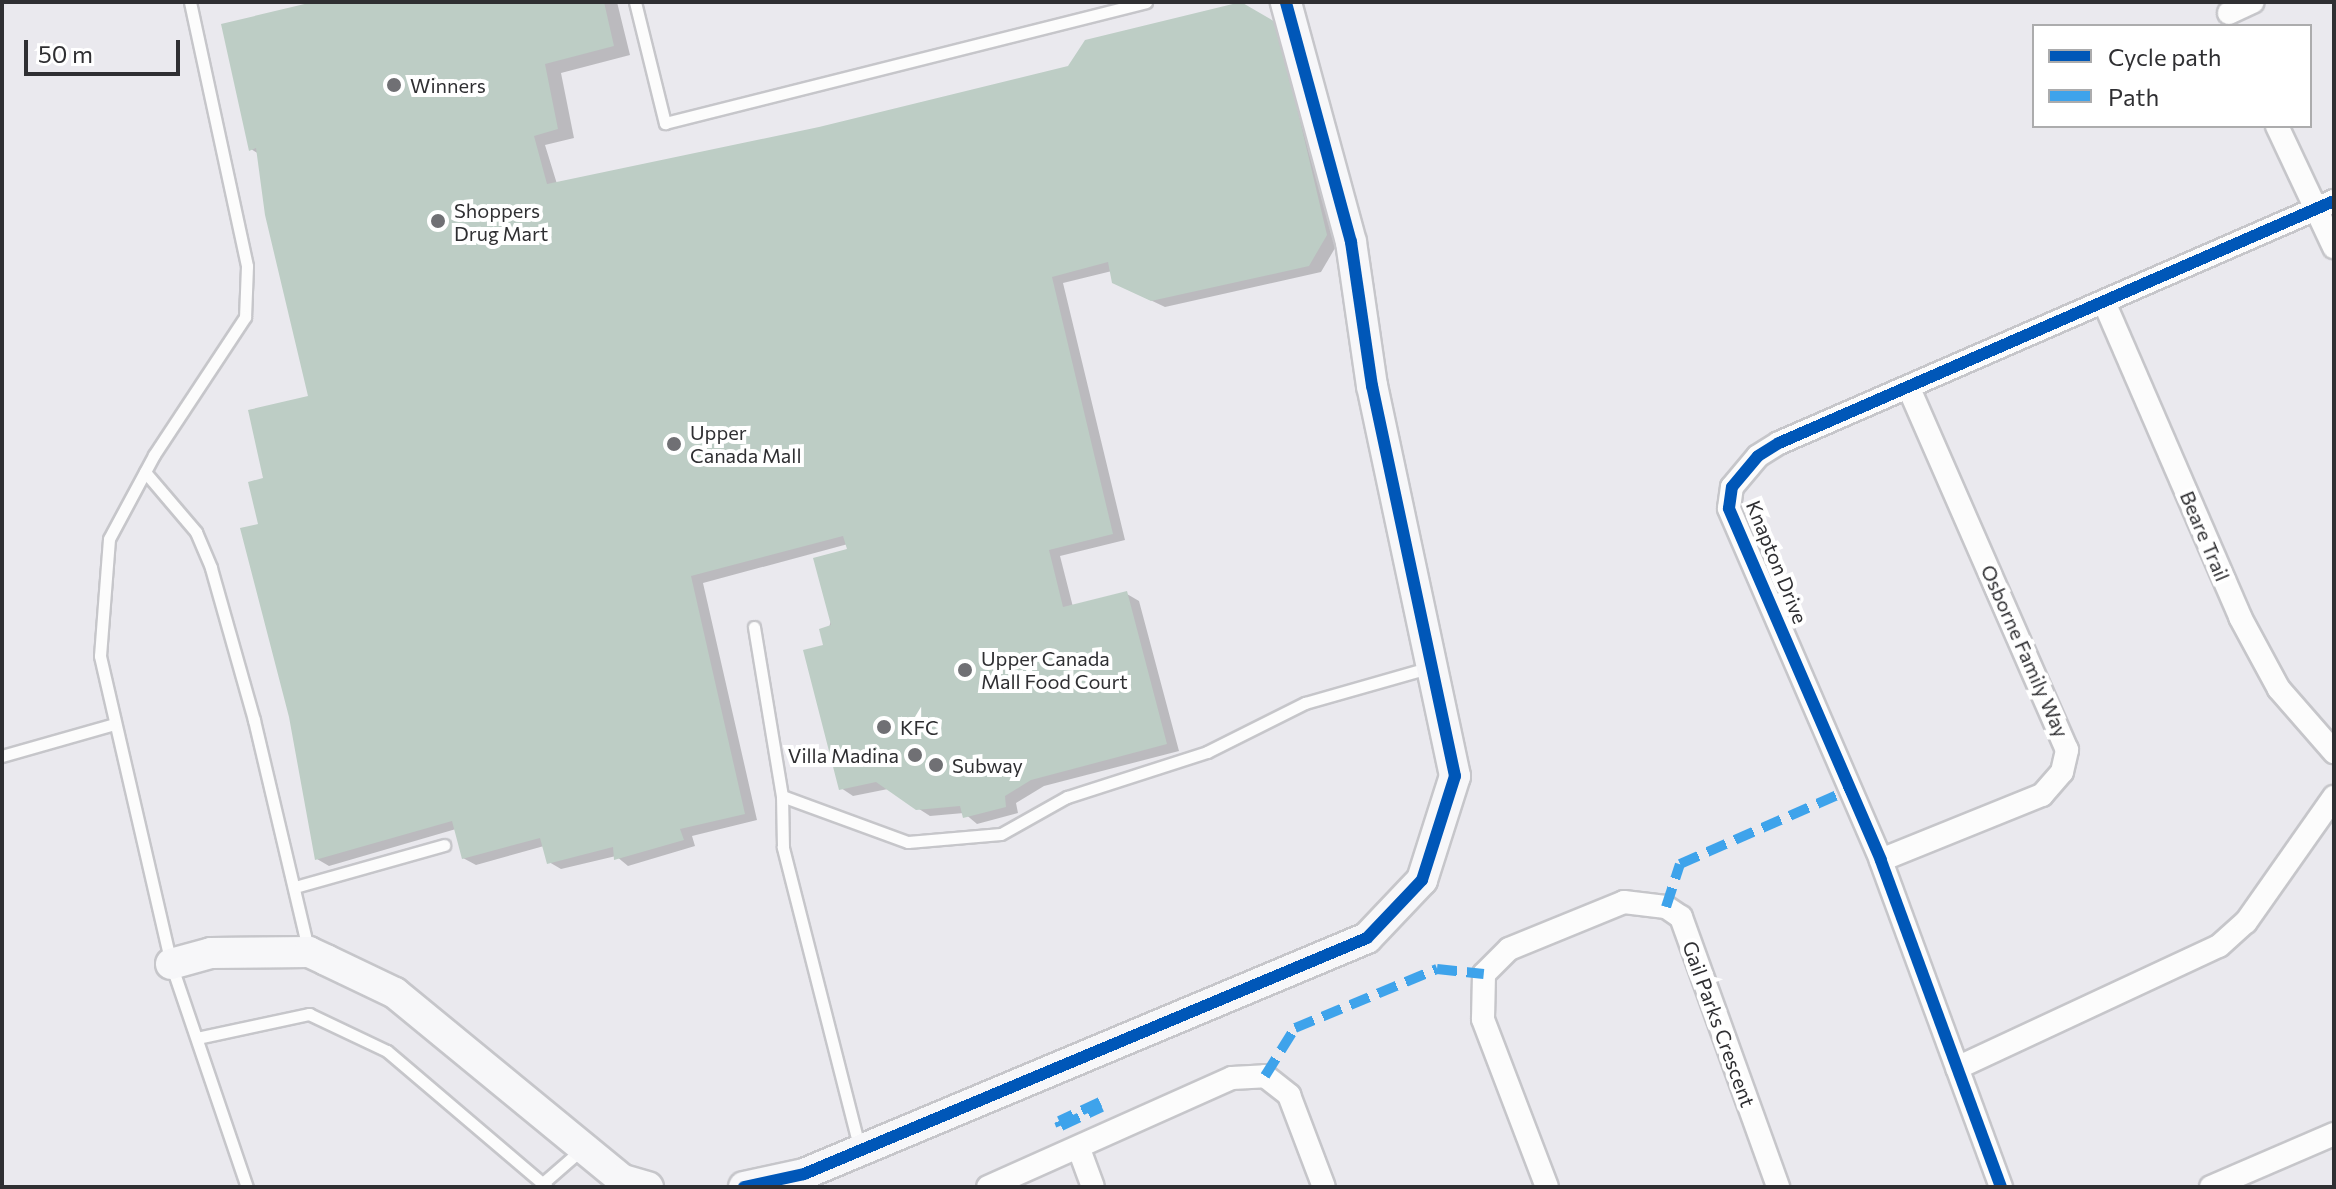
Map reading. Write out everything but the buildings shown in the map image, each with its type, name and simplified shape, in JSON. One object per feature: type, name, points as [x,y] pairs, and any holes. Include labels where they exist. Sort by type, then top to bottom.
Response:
[{"type":"street","points":[[744,1187],[804,1174],[1367,938],[1422,880],[1455,776],[1372,386],[1351,242],[1286,2]]},
{"type":"street","points":[[2229,14],[2253,2]]},
{"type":"street","points":[[2278,128],[2325,205],[2334,247]]},
{"type":"street","name":"Knapton Drive","points":[[2001,1187],[1881,860],[1729,508],[1732,487],[1758,456],[2325,205]]},
{"type":"street","name":"Beare Trail","points":[[2104,302],[2240,617],[2279,689],[2334,752]]},
{"type":"street","name":"Osborne Family Way","points":[[1881,860],[2042,795],[2062,772],[2067,750],[2065,736],[1909,388]]},
{"type":"street","points":[[1957,1068],[2219,946],[2246,922],[2334,797]]},
{"type":"street","name":"Gail Parks Crescent","points":[[1547,1187],[1483,1019],[1484,974],[1509,949],[1624,902],[1666,907],[1681,917],[1778,1187]]},
{"type":"street","points":[[171,964],[211,953],[309,952],[395,993],[623,1180],[648,1187]]},
{"type":"street","points":[[988,1187],[1079,1149],[1232,1078],[1265,1076],[1289,1095],[1324,1187]]},
{"type":"street","points":[[2211,1187],[2334,1134]]},
{"type":"street","points":[[1079,1149],[1093,1187]]},
{"type":"lane","points":[[190,2],[247,266],[245,317],[145,472],[109,539],[100,594],[100,656],[171,964],[247,1187]]},
{"type":"lane","points":[[635,2],[665,123],[1146,2]]},
{"type":"lane","points":[[145,472],[196,532],[211,568],[295,887],[309,952]]},
{"type":"lane","points":[[754,627],[782,796],[783,847],[860,1151]]},
{"type":"lane","points":[[782,796],[908,842],[1001,834],[1067,797],[1207,752],[1305,703],[1432,667]]},
{"type":"lane","points":[[2,756],[114,724]]},
{"type":"lane","points":[[295,887],[444,845]]},
{"type":"lane","points":[[197,1038],[309,1014],[387,1051],[545,1185],[583,1147]]},
{"type":"marked path","points":[[1666,907],[1680,864],[1851,789]]},
{"type":"marked path","points":[[1265,1076],[1295,1028],[1437,969],[1484,974]]},
{"type":"marked path","points":[[1100,1102],[1059,1121],[1061,1126],[1102,1107]]},
{"type":"cycle path","points":[[744,1187],[804,1174],[1367,938],[1422,880],[1455,776],[1372,386],[1351,242],[1286,2]]},
{"type":"cycle path","points":[[2001,1187],[1881,860],[1729,508],[1732,487],[1758,456],[1779,443],[2334,201]]},
{"type":"place","name":"Winners","points":[[394,85]]},
{"type":"place","name":"Shoppers Drug Mart","points":[[438,221]]},
{"type":"place","name":"Upper Canada Mall","points":[[674,444]]},
{"type":"place","name":"Upper Canada Mall Food Court","points":[[965,670]]},
{"type":"place","name":"KFC","points":[[884,727]]},
{"type":"place","name":"Villa Madina","points":[[915,755]]},
{"type":"place","name":"Subway","points":[[936,765]]}]
